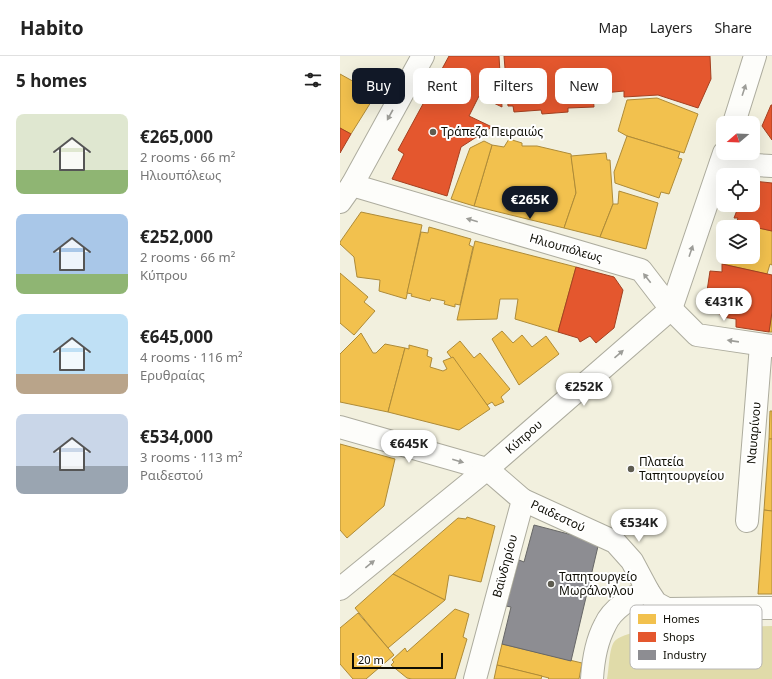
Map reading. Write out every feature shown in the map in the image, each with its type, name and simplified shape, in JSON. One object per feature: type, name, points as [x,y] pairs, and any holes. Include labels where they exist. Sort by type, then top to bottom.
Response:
[{"type":"street","points":[[346,194],[423,56]]},
{"type":"street","points":[[736,116],[755,56]]},
{"type":"street","points":[[671,309],[721,160]]},
{"type":"street","points":[[734,160],[772,166]]},
{"type":"street","name":"Ηλιουπόλεως","points":[[346,194],[641,270],[671,309],[697,335],[766,345]]},
{"type":"street","name":"Κύπρου","points":[[340,589],[487,469],[671,309]]},
{"type":"street","name":"Ναυαρίνου","points":[[747,521],[766,345]]},
{"type":"street","points":[[340,427],[487,469],[523,500]]},
{"type":"street","name":"Ραιδεστού","points":[[523,500],[615,542],[632,561],[648,591],[656,603],[660,605]]},
{"type":"street","name":"Βαϊνδηρίου","points":[[475,679],[523,500]]},
{"type":"street","points":[[592,679],[605,624],[617,610],[635,594],[648,591]]},
{"type":"street","name":"Ραιδεστού","points":[[762,608],[772,608]]},
{"type":"shaded area","points":[[762,626],[772,626],[772,679],[607,679],[612,645],[619,638],[630,634],[630,669],[762,669]]},
{"type":"building: Homes","points":[[340,74],[352,81],[352,104],[370,104],[351,134],[340,128]]},
{"type":"building: Homes","points":[[657,98],[698,114],[684,153],[627,136],[618,131],[627,100]]},
{"type":"building: Homes","points":[[627,136],[680,152],[678,158],[682,159],[669,194],[661,192],[659,198],[615,183],[614,172]]},
{"type":"building: Homes","points":[[509,139],[522,143],[522,146],[537,146],[571,154],[576,193],[564,228],[474,206],[492,145],[504,147]]},
{"type":"building: Homes","points":[[484,141],[492,145],[474,206],[451,199],[470,148]]},
{"type":"building: Homes","points":[[606,153],[607,160],[610,160],[613,204],[600,237],[564,228],[576,193],[571,156]]},
{"type":"building: Homes","points":[[619,191],[658,203],[646,249],[600,237],[613,204],[618,204]]},
{"type":"building: Homes","points":[[361,212],[422,225],[406,299],[379,291],[380,280],[357,277],[354,257],[340,244],[340,242]]},
{"type":"building: Homes","points":[[429,227],[471,239],[469,245],[473,247],[460,305],[455,304],[455,307],[444,304],[445,301],[431,298],[430,301],[411,296],[412,294],[407,293],[421,232],[428,233]]},
{"type":"building: Homes","points":[[760,228],[772,231],[772,265],[770,264],[767,274],[722,264],[760,264]]},
{"type":"building: Homes","points":[[475,241],[576,267],[558,332],[515,319],[518,299],[500,299],[497,319],[457,320]]},
{"type":"building: Homes","points":[[340,273],[368,297],[364,302],[375,311],[354,335],[340,323]]},
{"type":"building: Homes","points":[[772,312],[772,332],[769,332]]},
{"type":"building: Homes","points":[[502,331],[513,343],[522,335],[532,347],[546,336],[559,354],[519,385],[492,339]]},
{"type":"building: Homes","points":[[361,333],[373,353],[376,353],[385,344],[405,348],[388,412],[340,402],[340,354]]},
{"type":"building: Homes","points":[[460,341],[474,358],[480,353],[510,389],[501,397],[504,402],[495,406],[492,402],[487,405],[447,352]]},
{"type":"building: Homes","points":[[409,345],[428,350],[427,356],[432,358],[430,367],[443,371],[447,369],[443,361],[453,357],[490,409],[459,430],[388,412],[405,348],[409,349]]},
{"type":"building: Homes","points":[[770,411],[772,411],[772,439],[769,439]]},
{"type":"building: Homes","points":[[769,439],[772,439],[772,511],[764,510]]},
{"type":"building: Homes","points":[[340,444],[395,459],[384,506],[347,538],[340,530]]},
{"type":"building: Homes","points":[[764,510],[772,511],[772,594],[758,594]]},
{"type":"building: Homes","points":[[467,517],[495,526],[481,582],[449,575],[445,600],[393,574],[458,518],[466,519]]},
{"type":"building: Homes","points":[[393,574],[445,600],[388,648],[355,608]]},
{"type":"building: Homes","points":[[455,609],[469,614],[463,637],[467,639],[455,679],[407,678],[391,665],[394,662],[392,660],[405,648],[407,652]]},
{"type":"building: Homes","points":[[358,613],[394,655],[366,679],[353,679],[340,664],[340,628]]},
{"type":"building: Homes","points":[[502,644],[582,663],[579,679],[548,679],[549,678],[497,665]]},
{"type":"building: Homes","points":[[497,665],[542,676],[541,679],[494,679]]},
{"type":"building: Shops","points":[[449,56],[499,56],[500,68],[479,68],[479,96],[469,116],[492,127],[461,147],[447,196],[392,179],[404,154],[398,150],[423,104],[471,104],[471,68],[442,68]]},
{"type":"building: Shops","points":[[504,56],[710,56],[711,79],[698,108],[658,95],[624,97],[624,91],[612,92],[612,68],[555,68],[555,104],[594,104],[594,107],[568,108],[568,112],[542,114],[541,110],[514,112],[513,106],[508,106],[508,104],[547,104],[547,68],[505,68]]},
{"type":"building: Shops","points":[[772,105],[772,140],[762,126]]},
{"type":"building: Shops","points":[[340,128],[351,134],[340,153]]},
{"type":"building: Shops","points":[[760,182],[772,183],[772,231],[760,228],[760,220],[737,220],[738,218],[734,218],[736,212],[760,212]]},
{"type":"building: Shops","points":[[722,264],[772,275],[772,312],[769,332],[736,327],[736,319],[722,317],[714,308],[717,294],[707,291],[710,271],[722,272]]},
{"type":"building: Shops","points":[[576,267],[614,277],[623,290],[614,328],[596,343],[590,336],[580,342],[578,338],[558,332]]},
{"type":"building: Industry","name":"Ταπητουργείο Μωράλογλου","points":[[534,525],[599,542],[571,661],[502,644],[511,607],[506,606],[519,560],[524,562]]},
{"type":"place","name":"Τράπεζα Πειραιώς","points":[[433,132]]},
{"type":"place","name":"Πλατεία Ταπητουργείου","points":[[631,469]]},
{"type":"place","name":"Ταπητουργείο Μωράλογλου","points":[[551,584]]}]
